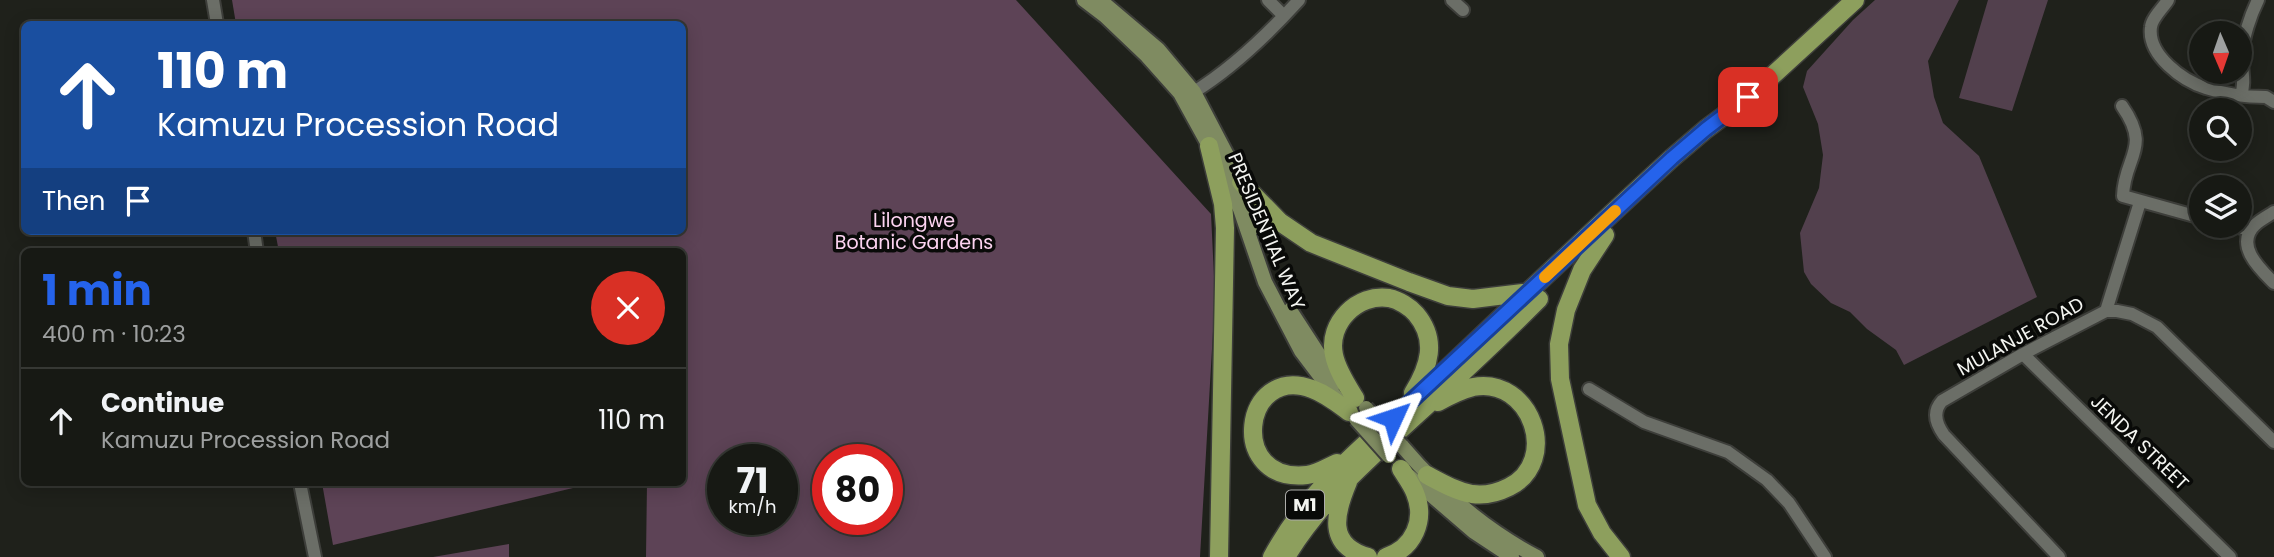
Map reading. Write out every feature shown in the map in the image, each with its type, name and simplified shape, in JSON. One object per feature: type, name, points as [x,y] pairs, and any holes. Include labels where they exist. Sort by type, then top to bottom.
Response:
[{"type":"highway","name":"M1","points":[[1495,333],[1530,292],[1672,158],[1752,94],[1855,0]]},
{"type":"highway","name":"M1","points":[[1272,557],[1293,520],[1317,491],[1350,466],[1605,235],[1736,113],[1752,94]]},
{"type":"highway","points":[[1209,146],[1223,204],[1224,228],[1219,557]]},
{"type":"highway","points":[[1241,182],[1280,222],[1311,243],[1409,282],[1448,296],[1474,299],[1530,292]]},
{"type":"highway","points":[[1605,235],[1582,270],[1566,310],[1559,344],[1560,379],[1587,505],[1602,533],[1620,557]]},
{"type":"highway","points":[[1356,409],[1334,354],[1336,330],[1350,309],[1382,298],[1391,299],[1414,311],[1430,341],[1427,366],[1412,410]]},
{"type":"highway","points":[[1356,409],[1310,388],[1283,387],[1268,394],[1260,404],[1254,417],[1253,443],[1259,456],[1269,467],[1294,476],[1350,466],[1336,521],[1343,540],[1350,548],[1368,557]]},
{"type":"highway","points":[[1412,410],[1475,387],[1491,387],[1506,391],[1518,399],[1527,409],[1533,423],[1536,437],[1533,461],[1516,484],[1488,495],[1474,494],[1456,490],[1427,475]]},
{"type":"highway","points":[[1386,557],[1407,546],[1414,537],[1420,514],[1414,491],[1395,462]]},
{"type":"highway","name":"M1","points":[[1286,557],[1350,466]]},
{"type":"main road","name":"PRESIDENTIAL WAY","points":[[1084,0],[1147,56],[1180,93],[1240,209],[1265,282],[1301,351],[1356,409],[1402,446],[1452,500],[1480,523],[1536,556]]},
{"type":"main road","name":"PRESIDENTIAL WAY","points":[[1100,0],[1158,49],[1194,92],[1241,182],[1278,289],[1296,322],[1395,462],[1456,518],[1512,557]]},
{"type":"street","points":[[213,0],[216,21]]},
{"type":"street","points":[[1268,0],[1284,16]]},
{"type":"street","points":[[1194,92],[1212,81],[1299,0]]},
{"type":"street","points":[[1452,0],[1464,10]]},
{"type":"street","points":[[2168,0],[2150,28],[2152,40],[2160,55],[2180,75],[2206,88],[2266,97],[2274,102]]},
{"type":"street","points":[[2241,95],[2244,77],[2242,53],[2258,0]]},
{"type":"street","points":[[2122,106],[2134,122],[2137,142],[2123,197],[2189,215]]},
{"type":"street","points":[[2106,311],[2140,202]]},
{"type":"street","points":[[2252,228],[2274,212]]},
{"type":"street","points":[[2249,238],[2248,244],[2255,265],[2274,283]]},
{"type":"street","name":"MULANJE ROAD","points":[[2059,557],[1944,435],[1935,416],[1942,401],[2023,354],[2106,311],[2132,314],[2157,327],[2274,442]]},
{"type":"street","name":"JENDA STREET","points":[[2023,354],[2230,557]]},
{"type":"street","points":[[1590,389],[1644,422],[1728,452],[1767,480],[1789,503],[1825,557]]},
{"type":"street","points":[[301,486],[315,557]]},
{"type":"shaded area","points":[[1875,0],[1959,0],[1928,61],[1934,97],[1943,123],[1979,156],[2037,297],[1904,365],[1896,350],[1867,329],[1850,312],[1831,303],[1811,284],[1804,272],[1800,233],[1819,188],[1823,155],[1818,124],[1803,87],[1807,71]]},
{"type":"shaded area","points":[[1988,0],[2048,0],[2012,111],[1959,98]]},
{"type":"green space","name":"Lilongwe Botanic Gardens","points":[[232,0],[1016,0],[1211,214],[1215,297],[1200,557],[646,557],[647,486],[686,486],[686,248],[278,248],[276,235],[686,235],[686,21],[236,21]]},
{"type":"green space","points":[[323,486],[581,486],[333,545]]},
{"type":"green space","points":[[509,544],[509,557],[433,557]]},
{"type":"slow traffic","points":[[1545,277],[1615,211]]},
{"type":"route","points":[[1393,418],[1672,158],[1748,97]]}]
